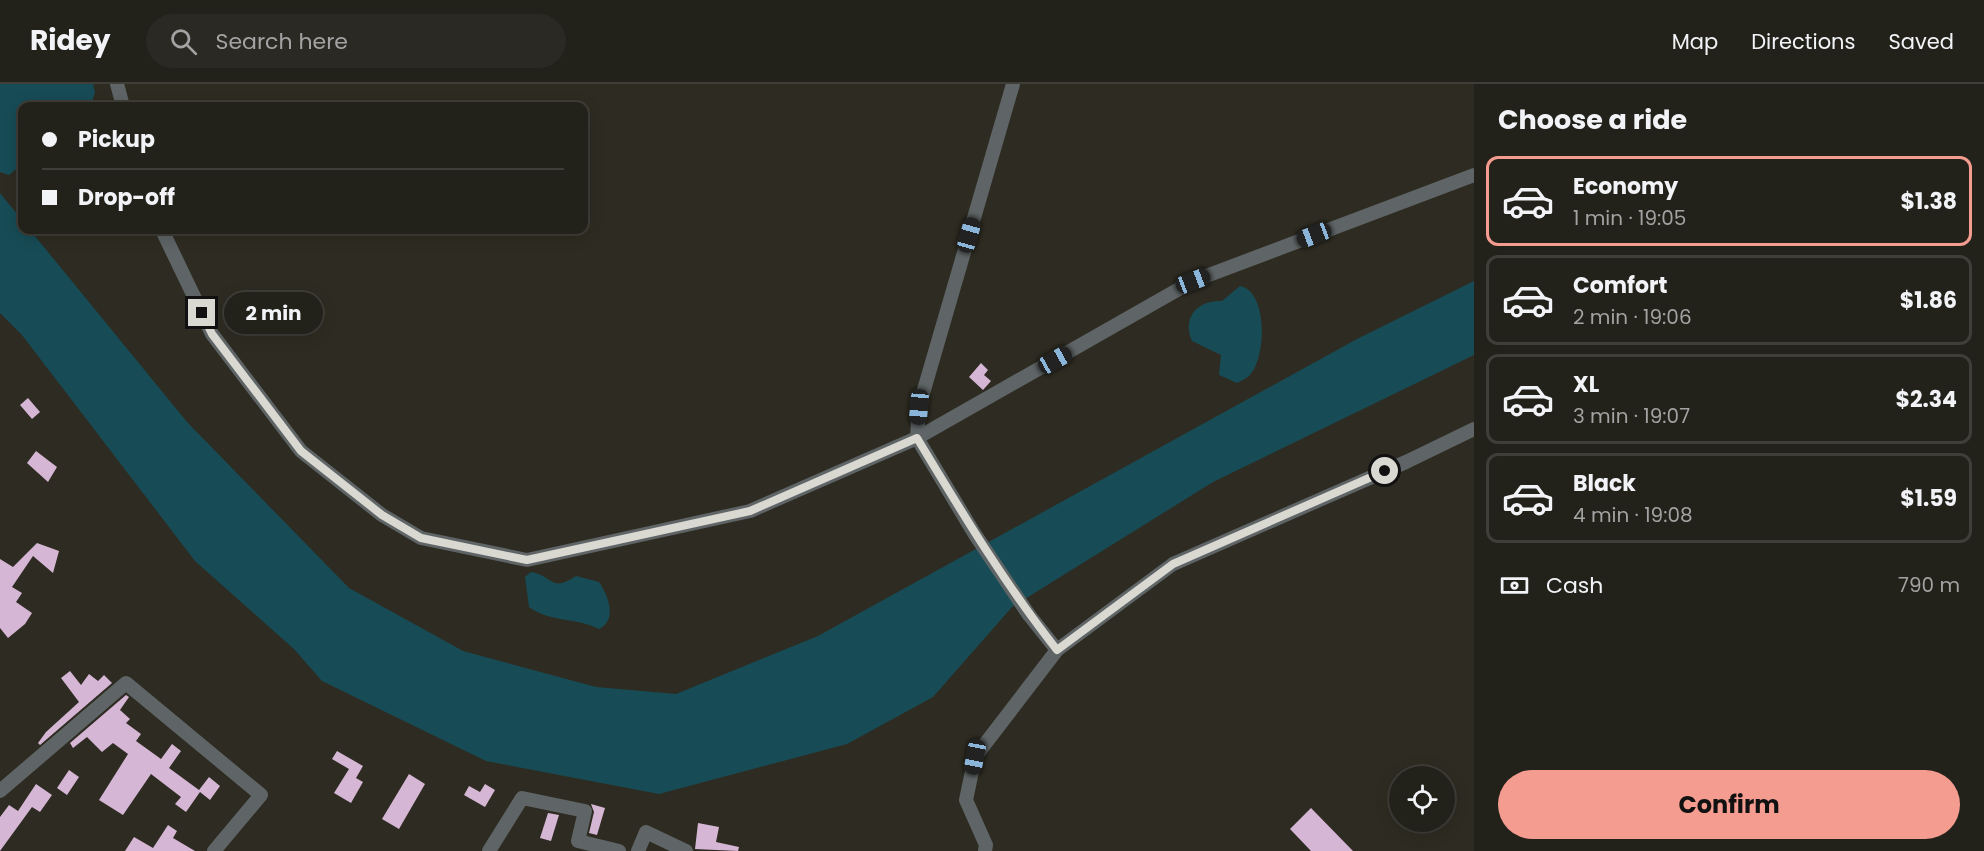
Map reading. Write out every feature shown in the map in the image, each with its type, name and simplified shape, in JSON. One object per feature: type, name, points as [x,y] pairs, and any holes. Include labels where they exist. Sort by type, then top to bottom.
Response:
[{"type":"street","points":[[117,84],[122,102]]},
{"type":"street","points":[[1013,84],[919,407],[917,438],[974,532],[1029,615],[1057,650]]},
{"type":"street","points":[[164,234],[212,334],[301,451],[382,515],[421,538],[527,560],[750,511],[917,438],[1193,281],[1474,175]]},
{"type":"street","points":[[985,851],[966,800],[975,757],[1057,650],[1173,564],[1406,462],[1474,429]]},
{"type":"street","points":[[0,791],[126,683],[261,795],[214,851]]},
{"type":"street","points":[[489,851],[522,798],[585,811],[578,842],[619,851]]},
{"type":"street","points":[[638,851],[646,832],[686,851]]},
{"type":"water","points":[[0,84],[93,84],[95,93],[92,102],[18,102],[18,167],[9,175],[0,172]]},
{"type":"water","points":[[0,193],[18,215],[18,234],[33,234],[187,422],[349,588],[463,651],[596,687],[676,694],[818,636],[1357,339],[1474,281],[1474,355],[1213,482],[1012,607],[933,697],[847,744],[659,794],[486,761],[322,681],[294,649],[195,561],[22,335],[0,313]]},
{"type":"water","points":[[1240,286],[1249,291],[1256,300],[1262,326],[1259,355],[1255,367],[1249,376],[1237,383],[1219,375],[1221,355],[1192,341],[1189,325],[1194,312],[1199,307],[1213,301],[1222,301]]},
{"type":"water","points":[[531,572],[556,583],[568,581],[576,576],[599,582],[610,607],[610,614],[605,625],[599,629],[546,616],[529,607],[525,577]]},
{"type":"building","points":[[981,363],[988,370],[984,375],[991,381],[983,390],[969,377]]},
{"type":"building","points":[[28,398],[40,412],[32,419],[20,405]]},
{"type":"building","points":[[36,451],[57,467],[48,482],[27,463]]},
{"type":"building","points":[[37,543],[59,551],[53,573],[33,556],[12,587],[22,593],[16,602],[32,613],[25,624],[8,638],[0,628],[0,559],[13,567]]},
{"type":"building","points":[[70,671],[81,685],[89,674],[98,681],[104,675],[112,683],[40,745],[38,743],[46,732],[79,702],[61,678]]},
{"type":"building","points":[[126,695],[129,697],[120,710],[130,719],[126,723],[141,734],[136,741],[161,759],[172,744],[181,751],[169,768],[199,790],[209,777],[220,786],[210,800],[200,792],[186,812],[175,804],[181,797],[151,774],[123,815],[99,800],[128,754],[113,743],[102,752],[87,737],[73,748],[70,743]]},
{"type":"building","points":[[337,751],[363,766],[356,778],[363,782],[351,803],[334,793],[349,769],[332,759]]},
{"type":"building","points":[[69,770],[79,777],[67,795],[57,788]]},
{"type":"building","points":[[409,774],[425,784],[399,829],[382,819]]},
{"type":"building","points":[[36,784],[52,795],[40,812],[32,807],[0,851],[0,817],[9,805],[18,811]]},
{"type":"building","points":[[485,784],[495,790],[485,807],[464,795],[469,786],[480,792]]},
{"type":"building","points":[[591,804],[605,808],[597,835],[589,833],[594,812]]},
{"type":"building","points":[[1311,808],[1353,851],[1311,851],[1290,829]]},
{"type":"building","points":[[548,813],[559,815],[551,841],[540,838]]},
{"type":"building","points":[[698,823],[719,827],[716,842],[739,847],[738,851],[695,849]]},
{"type":"building","points":[[168,825],[177,831],[173,838],[195,851],[125,851],[134,837],[153,848]]},
{"type":"route","points":[[202,313],[212,334],[301,451],[382,515],[421,538],[527,560],[750,511],[917,438],[974,532],[1029,615],[1057,650],[1173,564],[1385,471]]}]
